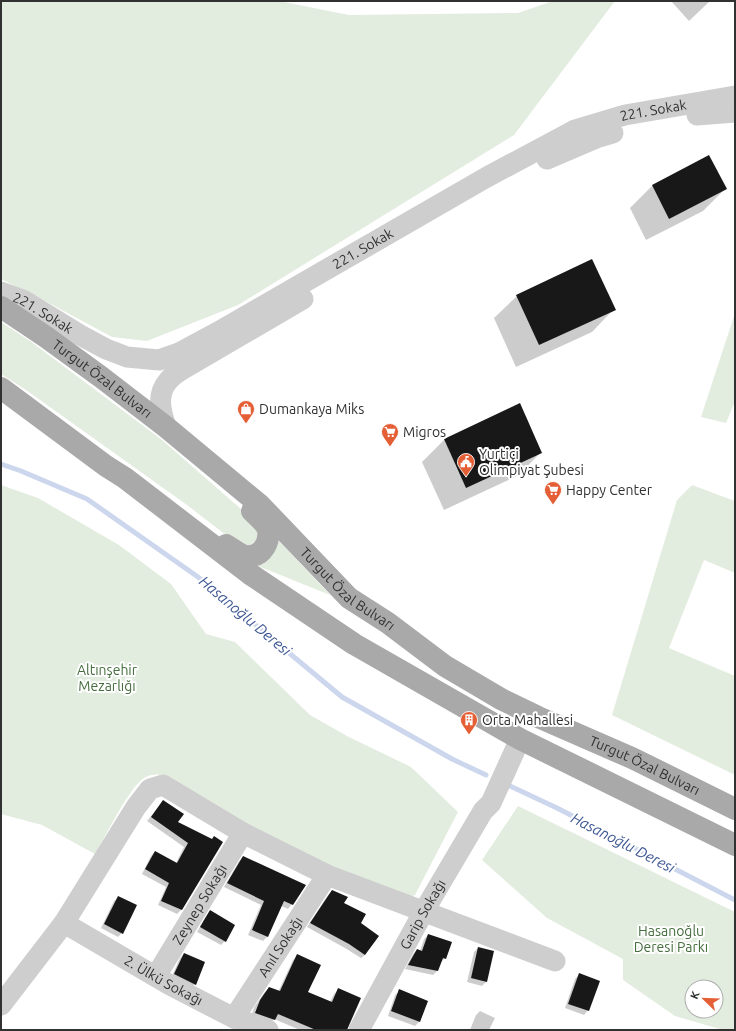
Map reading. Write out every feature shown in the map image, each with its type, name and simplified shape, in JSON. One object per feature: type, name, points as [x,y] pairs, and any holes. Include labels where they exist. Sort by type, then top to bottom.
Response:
[{"type":"main road","name":"Turgut Özal Bulvarı","points":[[1,308],[64,350],[166,428],[260,505],[349,598],[388,623],[445,666],[501,699],[538,717],[632,758],[735,809]]},
{"type":"main road","points":[[1,388],[106,466],[169,504],[214,538],[241,554],[251,557],[258,553],[267,543],[268,529],[262,521],[226,486],[199,464],[166,428]]},
{"type":"main road","points":[[125,478],[250,574],[354,644],[520,739],[735,845]]},
{"type":"main road","points":[[520,739],[538,717]]},
{"type":"street","name":"221. Sokak","points":[[1,292],[23,300],[106,349],[127,357],[159,360],[179,353],[218,332],[486,177],[575,130],[625,115],[735,96]]},
{"type":"street","name":"221. Sokak","points":[[166,428],[160,409],[161,395],[168,381],[183,369],[534,165],[596,138],[669,116],[735,112]]},
{"type":"street","name":"Garip Sokağı","points":[[359,1030],[424,911],[483,811],[491,803],[520,739]]},
{"type":"street","points":[[1,1005],[64,923],[136,807],[150,789],[163,785],[243,833],[327,875],[555,961]]},
{"type":"street","name":"Zeynep Sokağı","points":[[156,976],[243,833]]},
{"type":"street","name":"Anıl Sokağı","points":[[234,1018],[327,875]]},
{"type":"street","name":"2. Ülkü Sokağı","points":[[64,923],[156,976],[234,1018],[268,1030]]},
{"type":"green space","points":[[1,1],[279,1],[349,15],[518,13],[553,1],[615,1],[514,135],[238,305],[147,341],[112,337],[1,279]]},
{"type":"green space","points":[[735,313],[735,401],[726,423],[701,417]]},
{"type":"green space","points":[[1,322],[30,341],[161,439],[249,516],[262,536],[252,548],[231,539],[187,505],[26,390],[1,374]]},
{"type":"green space","name":"Altınşehir Mezarlığı","points":[[1,485],[38,498],[119,545],[171,584],[206,634],[235,642],[310,715],[347,736],[411,767],[458,812],[415,895],[409,897],[333,867],[252,832],[170,777],[164,775],[150,775],[144,778],[131,792],[95,854],[42,825],[1,814]]},
{"type":"green space","points":[[692,485],[735,501],[735,573],[704,560],[669,648],[735,676],[735,775],[612,715],[677,500]]},
{"type":"green space","points":[[279,541],[330,595],[258,566],[271,557]]},
{"type":"green space","name":"Hasanoğlu Deresi Parkı","points":[[518,806],[735,912],[735,1030],[723,1030],[685,1019],[724,1019],[724,979],[684,979],[684,1019],[675,1016],[623,980],[623,959],[547,918],[482,860]]},
{"type":"building","points":[[709,155],[727,189],[669,219],[652,185]]},
{"type":"building","points":[[592,259],[616,310],[539,345],[516,295]]},
{"type":"building","points":[[520,403],[542,453],[466,488],[444,439]]},
{"type":"building","points":[[163,800],[184,814],[178,822],[212,839],[214,836],[223,842],[182,910],[161,901],[169,883],[145,869],[155,851],[177,863],[188,843],[151,817]]},
{"type":"building","points":[[243,856],[306,885],[293,905],[284,901],[268,937],[252,930],[264,901],[227,883]]},
{"type":"building","points":[[332,890],[348,897],[344,903],[366,914],[361,923],[379,936],[365,955],[349,944],[310,923]]},
{"type":"building","points":[[118,896],[137,905],[123,934],[104,924]]},
{"type":"building","points":[[210,910],[235,925],[226,942],[200,927]]},
{"type":"building","points":[[428,934],[452,942],[446,959],[443,958],[438,971],[408,965],[417,949],[422,951]]},
{"type":"building","points":[[478,947],[494,951],[487,982],[471,978]]},
{"type":"building","points":[[184,953],[205,962],[196,985],[174,974]]},
{"type":"building","points":[[297,954],[321,965],[308,992],[332,1002],[338,988],[361,998],[347,1030],[316,1030],[278,1014],[275,1020],[255,1013],[260,1000],[269,987],[280,991]]},
{"type":"building","points":[[579,973],[600,981],[589,1011],[568,1004]]},
{"type":"building","points":[[399,989],[428,1001],[420,1022],[391,1011]]},
{"type":"waterway","name":"Hasanoğlu Deresi","points":[[1,464],[87,499],[198,577],[342,697],[452,759],[486,775]]},
{"type":"waterway","name":"Hasanoğlu Deresi","points":[[510,786],[557,808],[735,900]]},
{"type":"place","name":"Dumankaya Miks","points":[[246,424]]},
{"type":"place","name":"Migros","points":[[390,447]]},
{"type":"place","name":"Yurtiçi Olimpiyat Şubesi","points":[[466,477]]},
{"type":"place","name":"Happy Center","points":[[553,505]]},
{"type":"place","name":"Orta Mahallesi","points":[[469,735]]}]
